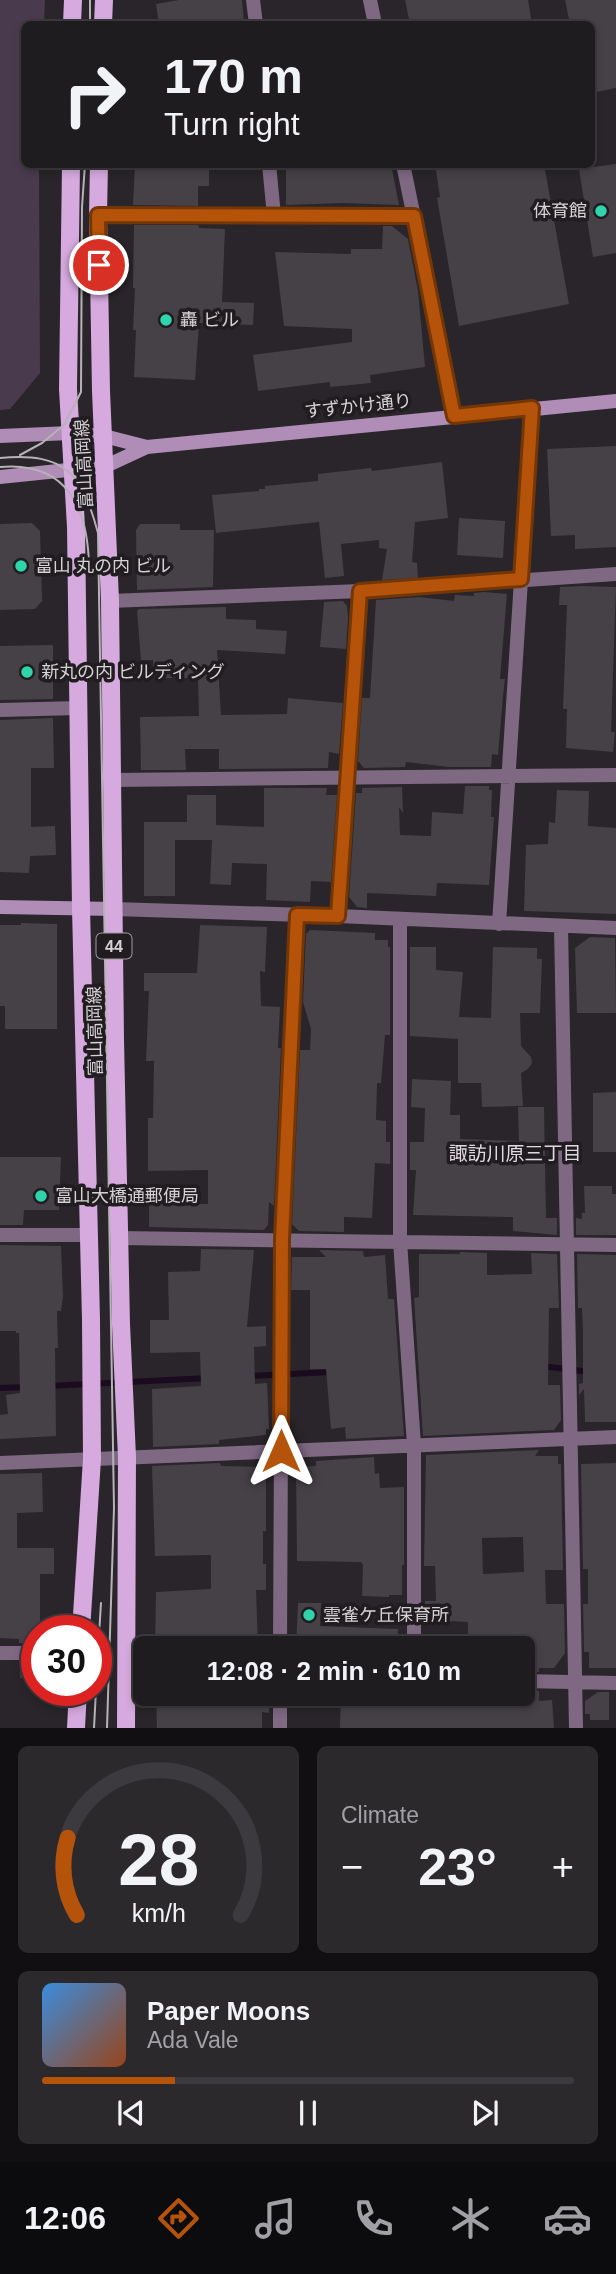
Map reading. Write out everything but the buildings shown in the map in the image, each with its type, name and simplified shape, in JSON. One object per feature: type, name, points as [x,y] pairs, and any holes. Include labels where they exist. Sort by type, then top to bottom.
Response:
[{"type":"main road","points":[[72,21],[73,0]]},
{"type":"main road","points":[[103,21],[104,0]]},
{"type":"main road","name":"富山高岡線","points":[[71,168],[68,388],[73,468],[79,708],[92,1459],[82,1615]]},
{"type":"main road","name":"富山高岡線","points":[[99,168],[98,215],[110,601],[120,1238],[127,1457],[126,1728]]},
{"type":"main road","points":[[76,1728],[77,1706]]},
{"type":"street","points":[[253,0],[256,21]]},
{"type":"street","points":[[370,0],[374,21]]},
{"type":"street","points":[[269,168],[274,216]]},
{"type":"street","points":[[404,168],[454,416]]},
{"type":"street","points":[[98,215],[414,216]]},
{"type":"street","name":"すずかけ通り","points":[[147,447],[616,401]]},
{"type":"street","points":[[499,924],[532,408]]},
{"type":"street","points":[[0,436],[71,433],[104,436],[147,447]]},
{"type":"street","points":[[0,477],[106,466],[147,447]]},
{"type":"street","points":[[110,601],[360,591],[616,575]]},
{"type":"street","points":[[338,916],[360,591]]},
{"type":"street","points":[[0,710],[79,708]]},
{"type":"street","points":[[112,780],[616,775]]},
{"type":"street","points":[[0,907],[338,916],[616,928]]},
{"type":"street","points":[[280,1636],[282,1239],[297,915]]},
{"type":"street","points":[[400,919],[400,1241],[414,1445],[414,1636]]},
{"type":"street","points":[[561,926],[576,1728]]},
{"type":"street","points":[[0,1235],[89,1235]]},
{"type":"street","points":[[120,1238],[616,1245]]},
{"type":"street","points":[[0,1463],[616,1437]]},
{"type":"street","points":[[0,1653],[21,1653]]},
{"type":"street","points":[[535,1681],[616,1683]]},
{"type":"street","points":[[280,1706],[280,1728]]},
{"type":"shaded area","points":[[0,0],[45,0],[44,21],[21,21],[21,168],[39,168],[40,373],[10,409],[0,410]]},
{"type":"waterway","points":[[542,1366],[590,1372]]},
{"type":"waterway","points":[[248,1376],[332,1372]]},
{"type":"waterway","points":[[49,1386],[209,1378]]},
{"type":"waterway","points":[[0,1388],[28,1387]]},
{"type":"tram line","points":[[90,0],[90,21]]},
{"type":"tram line","points":[[20,455],[42,443],[64,425],[81,392],[85,168]]},
{"type":"tram line","points":[[0,458],[41,459],[68,471],[85,496],[98,533],[114,1508],[107,1728]]},
{"type":"tram line","points":[[0,467],[23,467],[42,472],[58,481],[70,493],[84,526],[89,567]]},
{"type":"tram line","points":[[100,1615],[101,1603]]},
{"type":"tram line","points":[[94,1728],[95,1706]]},
{"type":"place","name":"体育館","points":[[601,211]]},
{"type":"place","name":"轟 ビル","points":[[166,320]]},
{"type":"place","name":"富山 丸の内 ビル","points":[[21,566]]},
{"type":"place","name":"新丸の内 ビルディング","points":[[27,672]]},
{"type":"place","name":"富山大橋通郵便局","points":[[41,1196]]},
{"type":"place","name":"雲雀ケ丘保育所","points":[[309,1615]]},
{"type":"district","name":"諏訪川原三丁目","points":[[515,1153]]},
{"type":"route","points":[[99,265],[98,215],[414,216],[454,416],[532,408],[521,579],[360,591],[338,916],[297,915],[282,1239],[281,1451]]}]
